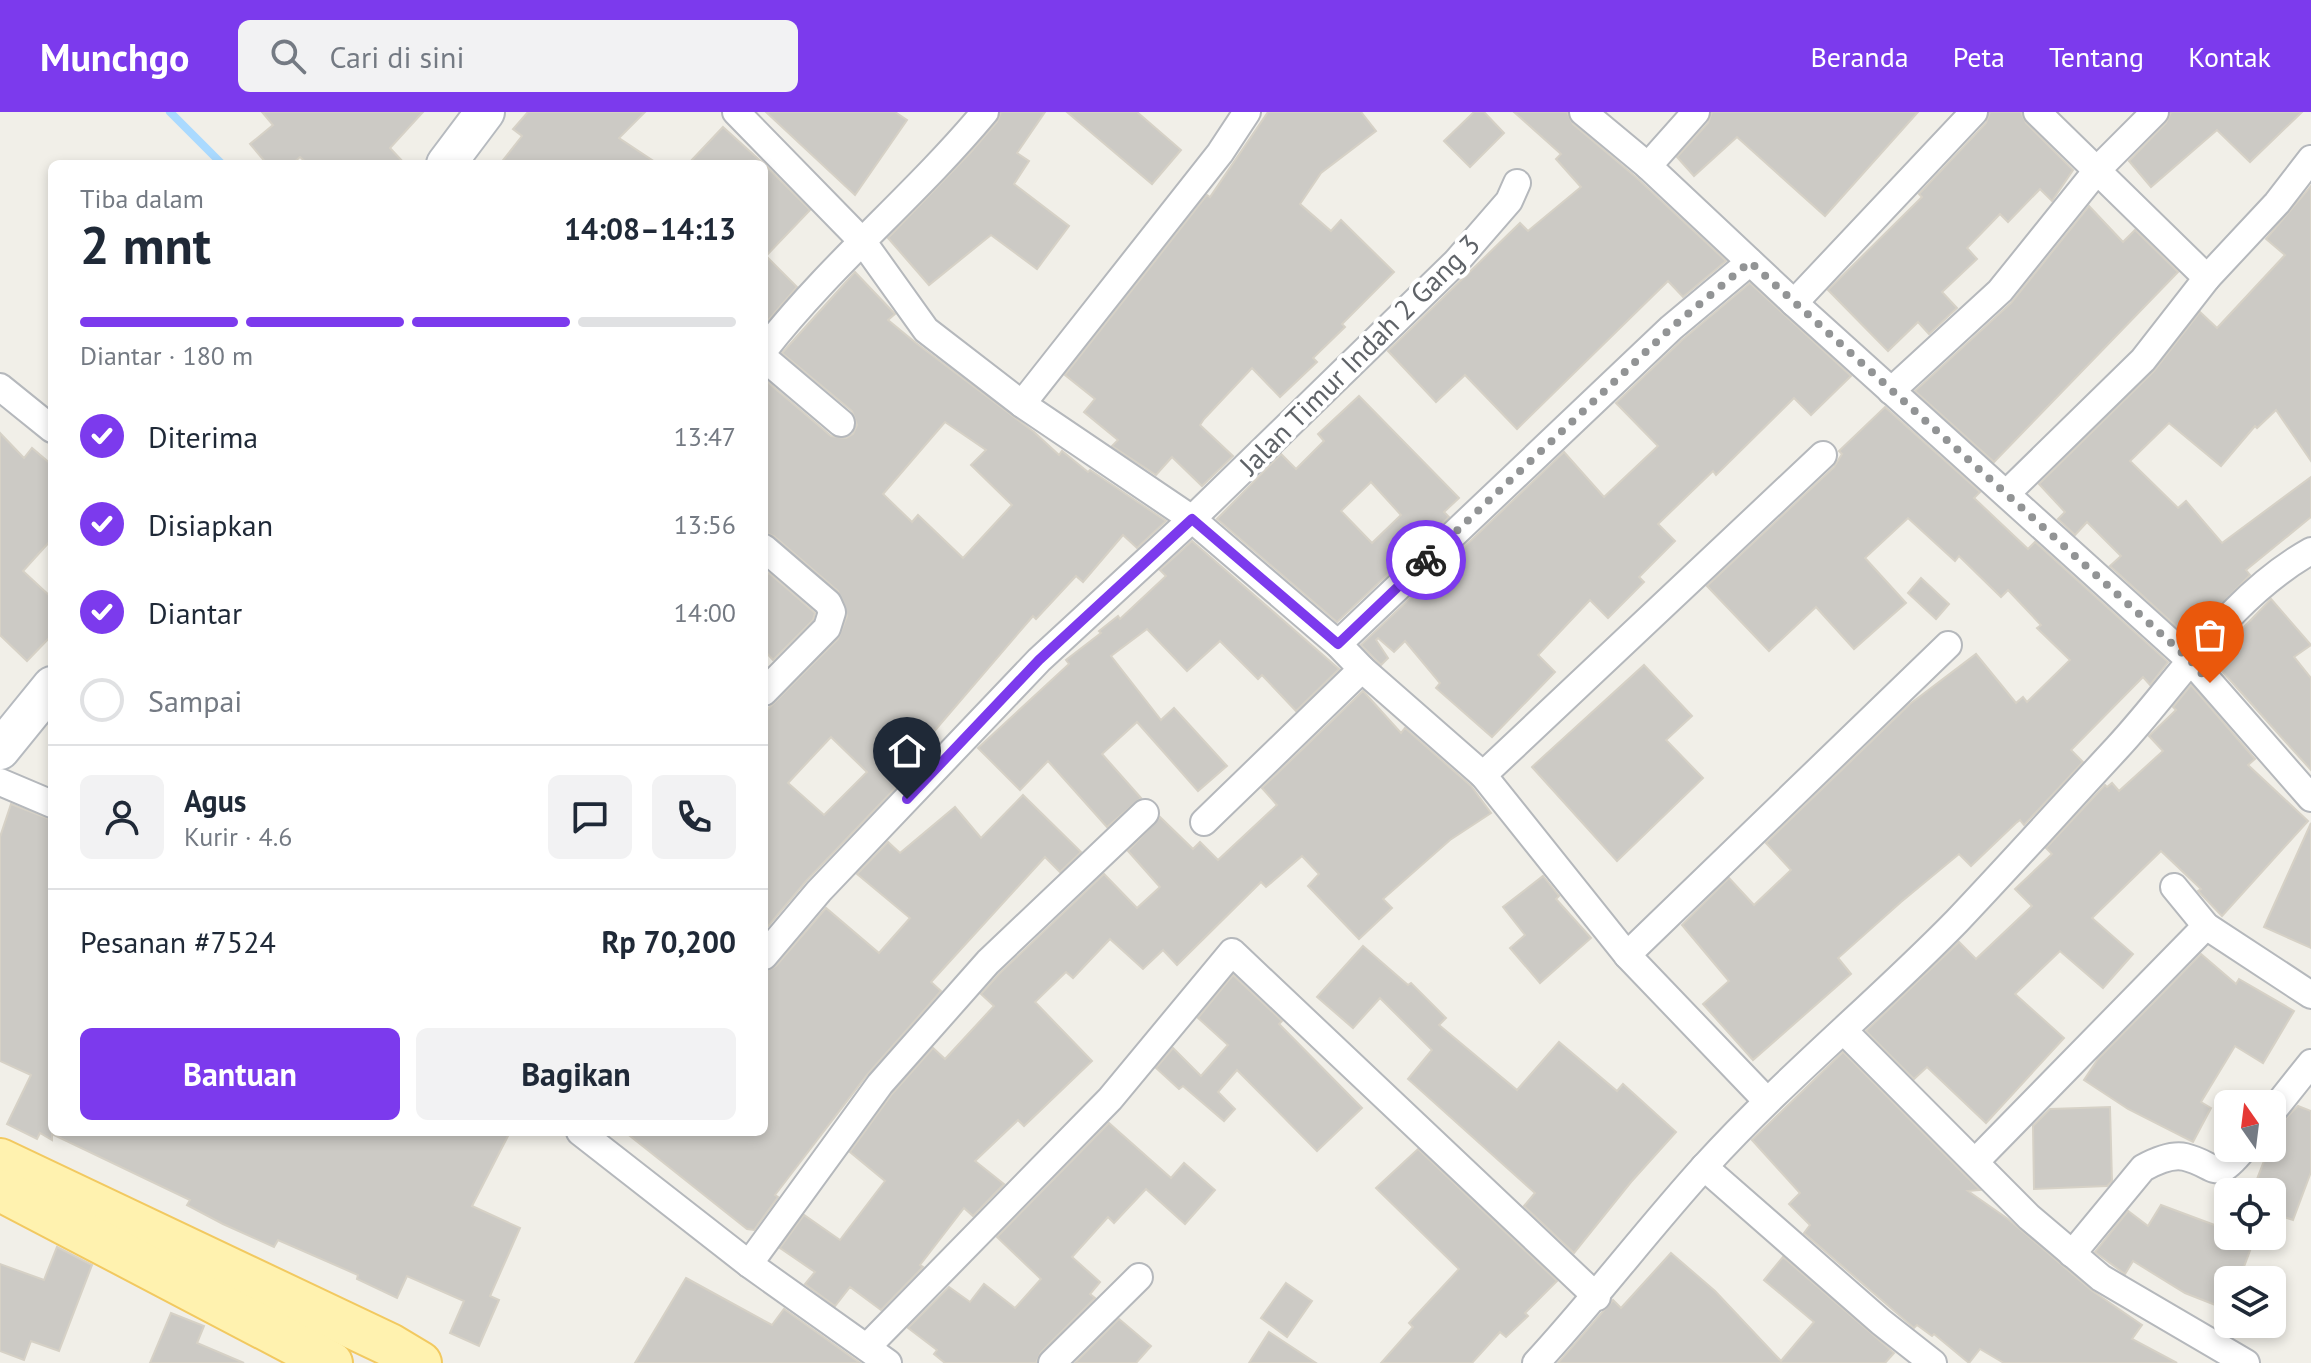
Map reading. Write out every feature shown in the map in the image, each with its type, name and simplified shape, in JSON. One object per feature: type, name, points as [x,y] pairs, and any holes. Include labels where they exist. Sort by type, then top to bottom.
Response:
[{"type":"main road","points":[[0,1160],[390,1345],[420,1363]]},
{"type":"main road","points":[[0,1190],[331,1363]]},
{"type":"street","points":[[449,160],[485,112]]},
{"type":"street","points":[[736,112],[863,242],[926,330],[1022,404],[1192,519],[1338,644],[1362,669],[1483,775],[1627,955],[1767,1101]]},
{"type":"street","points":[[768,345],[802,301],[944,162],[985,112]]},
{"type":"street","points":[[1022,404],[1220,153],[1247,112]]},
{"type":"street","points":[[1583,112],[1648,166],[1794,303],[2191,661],[2311,798]]},
{"type":"street","points":[[1648,166],[1696,112]]},
{"type":"street","points":[[1794,303],[1974,112]]},
{"type":"street","points":[[2037,112],[2099,168],[2207,278]]},
{"type":"street","points":[[1891,391],[2000,291],[2099,168],[2155,112]]},
{"type":"street","points":[[2007,493],[2143,360],[2207,278],[2277,203],[2311,159]]},
{"type":"street","name":"Jalan Timur Indah 2 Gang 3","points":[[768,951],[819,891],[1039,660],[1192,519],[1456,262],[1509,201],[1517,183]]},
{"type":"street","points":[[1338,644],[1671,328],[1750,262]]},
{"type":"street","points":[[768,361],[841,423]]},
{"type":"street","points":[[0,387],[48,426]]},
{"type":"street","points":[[1483,775],[1823,455]]},
{"type":"street","points":[[768,551],[828,603],[832,612],[827,628],[768,688]]},
{"type":"street","points":[[1536,1363],[1597,1297],[1704,1167],[1767,1101],[1957,921],[2118,746],[2241,602],[2275,571],[2311,551]]},
{"type":"street","points":[[1627,955],[1948,645]]},
{"type":"street","points":[[1204,822],[1362,669]]},
{"type":"street","points":[[0,750],[48,691]]},
{"type":"street","points":[[0,782],[48,802]]},
{"type":"street","points":[[749,1264],[880,1084],[988,962],[1145,813]]},
{"type":"street","points":[[2174,887],[2206,926],[2311,995]]},
{"type":"street","points":[[1975,1162],[2206,926]]},
{"type":"street","points":[[608,1140],[749,1264],[877,1355],[1110,1099],[1232,952],[1597,1297]]},
{"type":"street","points":[[1844,1031],[2029,1217],[2072,1254],[2204,1352],[2246,1363]]},
{"type":"street","points":[[2286,1094],[2311,1063]]},
{"type":"street","points":[[2072,1254],[2143,1168],[2155,1162],[2185,1157],[2218,1170],[2231,1162]]},
{"type":"street","points":[[1704,1167],[1881,1322],[1933,1363]]},
{"type":"street","points":[[1052,1363],[1139,1277]]},
{"type":"building","points":[[262,112],[423,112],[390,148],[401,160],[303,160],[300,157],[297,160],[264,160],[250,144],[273,125]]},
{"type":"building","points":[[528,112],[645,112],[619,138],[652,160],[503,160],[522,136],[513,129]]},
{"type":"building","points":[[766,112],[895,112],[907,120],[855,195]]},
{"type":"building","points":[[1001,112],[1045,112],[1017,153],[1029,161],[1014,184],[1069,226],[1037,269],[991,235],[929,285],[888,238],[970,153],[997,122]]},
{"type":"building","points":[[1067,112],[1137,112],[1181,150],[1152,184]]},
{"type":"building","points":[[1268,112],[1361,112],[1376,131],[1321,173],[1300,204],[1331,231],[1341,220],[1394,272],[1342,324],[1345,327],[1313,358],[1317,362],[1280,397],[1252,368],[1204,419],[1200,425],[1233,456],[1202,486],[1172,457],[1156,475],[1112,446],[1118,440],[1084,412],[1095,399],[1065,375],[1207,195],[1210,197]]},
{"type":"building","points":[[1474,112],[1484,112],[1504,133],[1470,167],[1444,141]]},
{"type":"building","points":[[1514,112],[1567,112],[1573,124],[1637,178],[1726,261],[1683,297],[1668,281],[1517,429],[1465,375],[1436,402],[1388,351],[1520,223],[1528,231],[1581,187],[1556,159],[1561,154]]},
{"type":"building","points":[[1712,112],[1918,112],[1825,216],[1737,137],[1694,176],[1677,157],[1708,123]]},
{"type":"building","points":[[1990,112],[2021,112],[2026,123],[2073,170],[2052,201],[2040,189],[2008,222],[2000,214],[1967,248],[1977,259],[1942,292],[1957,308],[1929,334],[1918,322],[1888,351],[1828,290],[1922,197],[1919,194],[1986,123]]},
{"type":"building","points":[[2171,112],[2302,112],[2250,162],[2217,130],[2151,187],[2129,161],[2166,123]]},
{"type":"building","points":[[723,127],[760,160],[692,160]]},
{"type":"building","points":[[768,168],[810,210],[768,254]]},
{"type":"building","points":[[2311,186],[2311,461],[2276,410],[2257,428],[2255,426],[2221,466],[2169,423],[2130,461],[2178,508],[2186,501],[2222,543],[2311,477],[2311,517],[2246,570],[2250,575],[2189,638],[2110,566],[2121,556],[2087,522],[2075,535],[2058,519],[2065,512],[2039,484],[2154,371],[2200,312],[2217,328],[2285,255],[2266,239]]},
{"type":"building","points":[[2089,206],[2123,242],[2135,230],[2178,272],[1994,462],[1915,391],[2011,303]]},
{"type":"building","points":[[768,258],[797,287],[768,320]]},
{"type":"building","points":[[855,272],[895,314],[888,320],[916,343],[1034,432],[1059,455],[1062,451],[1088,472],[1090,470],[1166,521],[1137,548],[1123,535],[1083,582],[1076,576],[1036,619],[1033,616],[919,749],[926,756],[807,880],[768,926],[768,709],[838,639],[847,616],[838,591],[768,534],[768,382],[831,436],[846,438],[853,434],[857,425],[852,411],[782,353]],"holes":[[[945,422],[986,450],[971,465],[1012,505],[963,558],[918,515],[912,522],[883,494]],[[831,737],[867,772],[824,815],[788,783]]]},
{"type":"building","points":[[1750,283],[1851,376],[1811,415],[1794,398],[1716,475],[1713,471],[1658,524],[1675,541],[1639,577],[1644,582],[1608,618],[1590,600],[1538,655],[1555,672],[1492,737],[1436,688],[1440,683],[1405,641],[1394,652],[1378,638],[1376,640],[1388,658],[1381,665],[1361,645],[1564,452],[1604,497],[1658,446],[1616,403],[1682,340]]},
{"type":"building","points":[[1359,396],[1459,498],[1444,512],[1449,517],[1337,622],[1217,519],[1281,454],[1296,469],[1324,441],[1318,434]],"holes":[[[1371,482],[1401,515],[1372,543],[1341,511]]]},
{"type":"building","points":[[1885,407],[1980,492],[1974,498],[2028,549],[2035,542],[2168,662],[2150,685],[2143,677],[2071,750],[2083,762],[2024,825],[2020,820],[2016,823],[1971,866],[1959,854],[1901,902],[1838,958],[1851,974],[1753,1060],[1703,1004],[1729,981],[1682,925],[1729,878],[1754,905],[1791,870],[1766,843],[1910,704],[1976,654],[2016,703],[2023,697],[2027,702],[2070,660],[2037,628],[2041,625],[2008,590],[2001,597],[1959,556],[1955,561],[1908,518],[1865,558],[1906,603],[1854,649],[1816,607],[1769,651],[1707,586],[1834,467],[1842,454],[1839,451]]},
{"type":"building","points":[[0,433],[24,458],[32,448],[48,462],[48,543],[23,571],[48,594],[48,639],[27,661],[0,635]]},
{"type":"building","points":[[1192,541],[1339,669],[1296,711],[1262,675],[1258,679],[1220,641],[1187,671],[1147,629],[1111,656],[1161,720],[1174,708],[1227,766],[1198,791],[1137,722],[1102,754],[1141,798],[1107,827],[1048,761],[1020,790],[978,748],[1069,664],[1066,660],[1118,616],[1120,619],[1166,576],[1160,570]]},
{"type":"building","points":[[768,574],[815,613],[813,620],[773,660],[768,654]]},
{"type":"building","points":[[1921,578],[1949,604],[1936,619],[1908,593]]},
{"type":"building","points":[[2271,599],[2311,645],[2294,657],[2311,678],[2311,770],[2212,660]]},
{"type":"building","points":[[1644,665],[1692,716],[1666,740],[1703,778],[1617,861],[1532,767]]},
{"type":"building","points":[[2191,685],[2255,759],[2248,765],[2308,821],[2222,916],[2198,891],[2201,889],[2161,851],[2092,918],[2133,954],[2103,988],[2060,951],[2015,994],[2064,1038],[1986,1123],[1927,1067],[1914,1079],[1866,1031],[1959,942],[1976,959],[2032,906],[2015,889],[2052,854],[2046,848],[2105,785],[2107,787],[2112,783],[2119,791],[2163,751],[2149,736],[2176,710],[2173,707]]},
{"type":"building","points":[[1363,691],[1401,733],[1405,728],[1471,786],[1491,813],[1450,840],[1383,899],[1392,908],[1359,939],[1308,886],[1319,874],[1302,856],[1266,887],[1261,882],[1177,965],[1163,950],[1143,969],[1110,939],[1073,978],[1066,972],[1035,1002],[1092,1061],[1024,1126],[1018,1120],[975,1161],[1004,1184],[973,1216],[964,1208],[920,1265],[923,1267],[881,1310],[850,1287],[835,1306],[805,1284],[815,1272],[780,1248],[804,1215],[840,1240],[885,1181],[850,1152],[892,1094],[933,1048],[945,1059],[994,1006],[981,994],[1000,973],[1104,874],[1137,908],[1160,887],[1128,851],[1160,817],[1193,849],[1200,842],[1218,860],[1277,805],[1262,788]]},
{"type":"building","points":[[1023,795],[1081,852],[1060,872],[1045,857],[931,982],[941,991],[867,1075],[775,1195],[778,1197],[754,1230],[747,1229],[630,1136],[768,1136],[768,970],[776,966],[826,908],[879,953],[910,918],[857,874],[888,842],[900,853],[955,807],[981,838]]},
{"type":"building","points":[[11,804],[48,818],[48,1136],[52,1136],[52,1140],[40,1133],[37,1139],[7,1124],[31,1075],[0,1061],[0,837]]},
{"type":"building","points":[[2311,823],[2311,948],[2264,927]]},
{"type":"building","points":[[1543,876],[1559,896],[1556,899],[1591,938],[1540,983],[1510,948],[1525,935],[1503,907]]},
{"type":"building","points":[[1363,946],[1408,985],[1411,983],[1446,1018],[1439,1025],[1517,1090],[1559,1042],[1617,1091],[1623,1084],[1676,1132],[1574,1253],[1524,1206],[1535,1193],[1408,1079],[1432,1050],[1380,998],[1353,1028],[1317,997]]},
{"type":"building","points":[[2201,954],[2236,984],[2239,979],[2294,1011],[2263,1063],[2235,1046],[2201,1102],[2211,1108],[2193,1142],[2128,1109],[2084,1080],[2098,1059]]},
{"type":"building","points":[[1233,975],[1282,1021],[1279,1024],[1362,1108],[1317,1151],[1237,1070],[1218,1092],[1235,1109],[1224,1121],[1183,1086],[1179,1089],[1156,1068],[1173,1048],[1201,1076],[1228,1045],[1198,1018]]},
{"type":"building","points":[[1843,1052],[1980,1190],[1968,1191],[2008,1219],[2091,1290],[2142,1325],[2132,1339],[2177,1363],[2004,1363],[1980,1349],[1969,1363],[1934,1334],[1932,1336],[1917,1325],[1914,1328],[1804,1233],[1810,1225],[1789,1204],[1800,1193],[1752,1140]]},
{"type":"building","points":[[2298,1106],[2311,1111],[2311,1172],[2293,1220],[2286,1218],[2286,1178],[2257,1178],[2264,1162],[2286,1162],[2286,1118]]},
{"type":"building","points":[[2110,1107],[2112,1181],[2107,1186],[2034,1189],[2033,1126],[2050,1109]]},
{"type":"building","points":[[1109,1123],[1171,1178],[1184,1163],[1215,1190],[1185,1224],[1146,1189],[1114,1223],[1108,1217],[1072,1257],[1100,1282],[1090,1294],[1095,1298],[1041,1352],[1036,1363],[945,1363],[934,1354],[937,1350],[908,1328],[949,1287],[970,1302],[984,1284],[1015,1308],[1041,1279],[997,1237]]},
{"type":"building","points":[[56,1136],[508,1136],[472,1206],[520,1228],[490,1296],[499,1300],[479,1346],[450,1333],[464,1301],[407,1276],[397,1298],[357,1279],[358,1275],[278,1240],[274,1247],[223,1224],[187,1205],[190,1200]]},
{"type":"building","points":[[1418,1149],[1557,1281],[1525,1313],[1528,1316],[1506,1337],[1500,1332],[1472,1363],[1381,1363],[1413,1327],[1409,1323],[1459,1269],[1376,1188]]},
{"type":"building","points":[[2161,1205],[2214,1225],[2214,1250],[2250,1250],[2244,1266],[2214,1266],[2214,1304],[2185,1293],[2133,1261],[2125,1274],[2095,1252],[2128,1211],[2148,1226]]},
{"type":"building","points":[[57,1247],[92,1265],[59,1351],[31,1341],[24,1360],[0,1351],[0,1264],[44,1280]]},
{"type":"building","points":[[1671,1253],[1715,1291],[1781,1361],[1814,1322],[1764,1280],[1783,1257],[1894,1353],[1885,1363],[1558,1363],[1613,1300],[1621,1308]]},
{"type":"building","points":[[686,1278],[772,1325],[784,1309],[860,1363],[635,1363]]},
{"type":"building","points":[[1286,1283],[1312,1301],[1287,1337],[1261,1318]]},
{"type":"building","points":[[171,1313],[204,1326],[197,1343],[244,1363],[150,1363]]},
{"type":"building","points":[[1119,1319],[1151,1346],[1136,1363],[1075,1363]]},
{"type":"building","points":[[1269,1332],[1316,1363],[1249,1363]]},
{"type":"waterway","points":[[170,112],[218,160]]},
{"type":"way so far","points":[[1426,560],[1671,328],[1750,262],[2191,661],[2210,683]]},
{"type":"route","points":[[907,799],[1039,660],[1192,519],[1338,644],[1426,560]]}]
